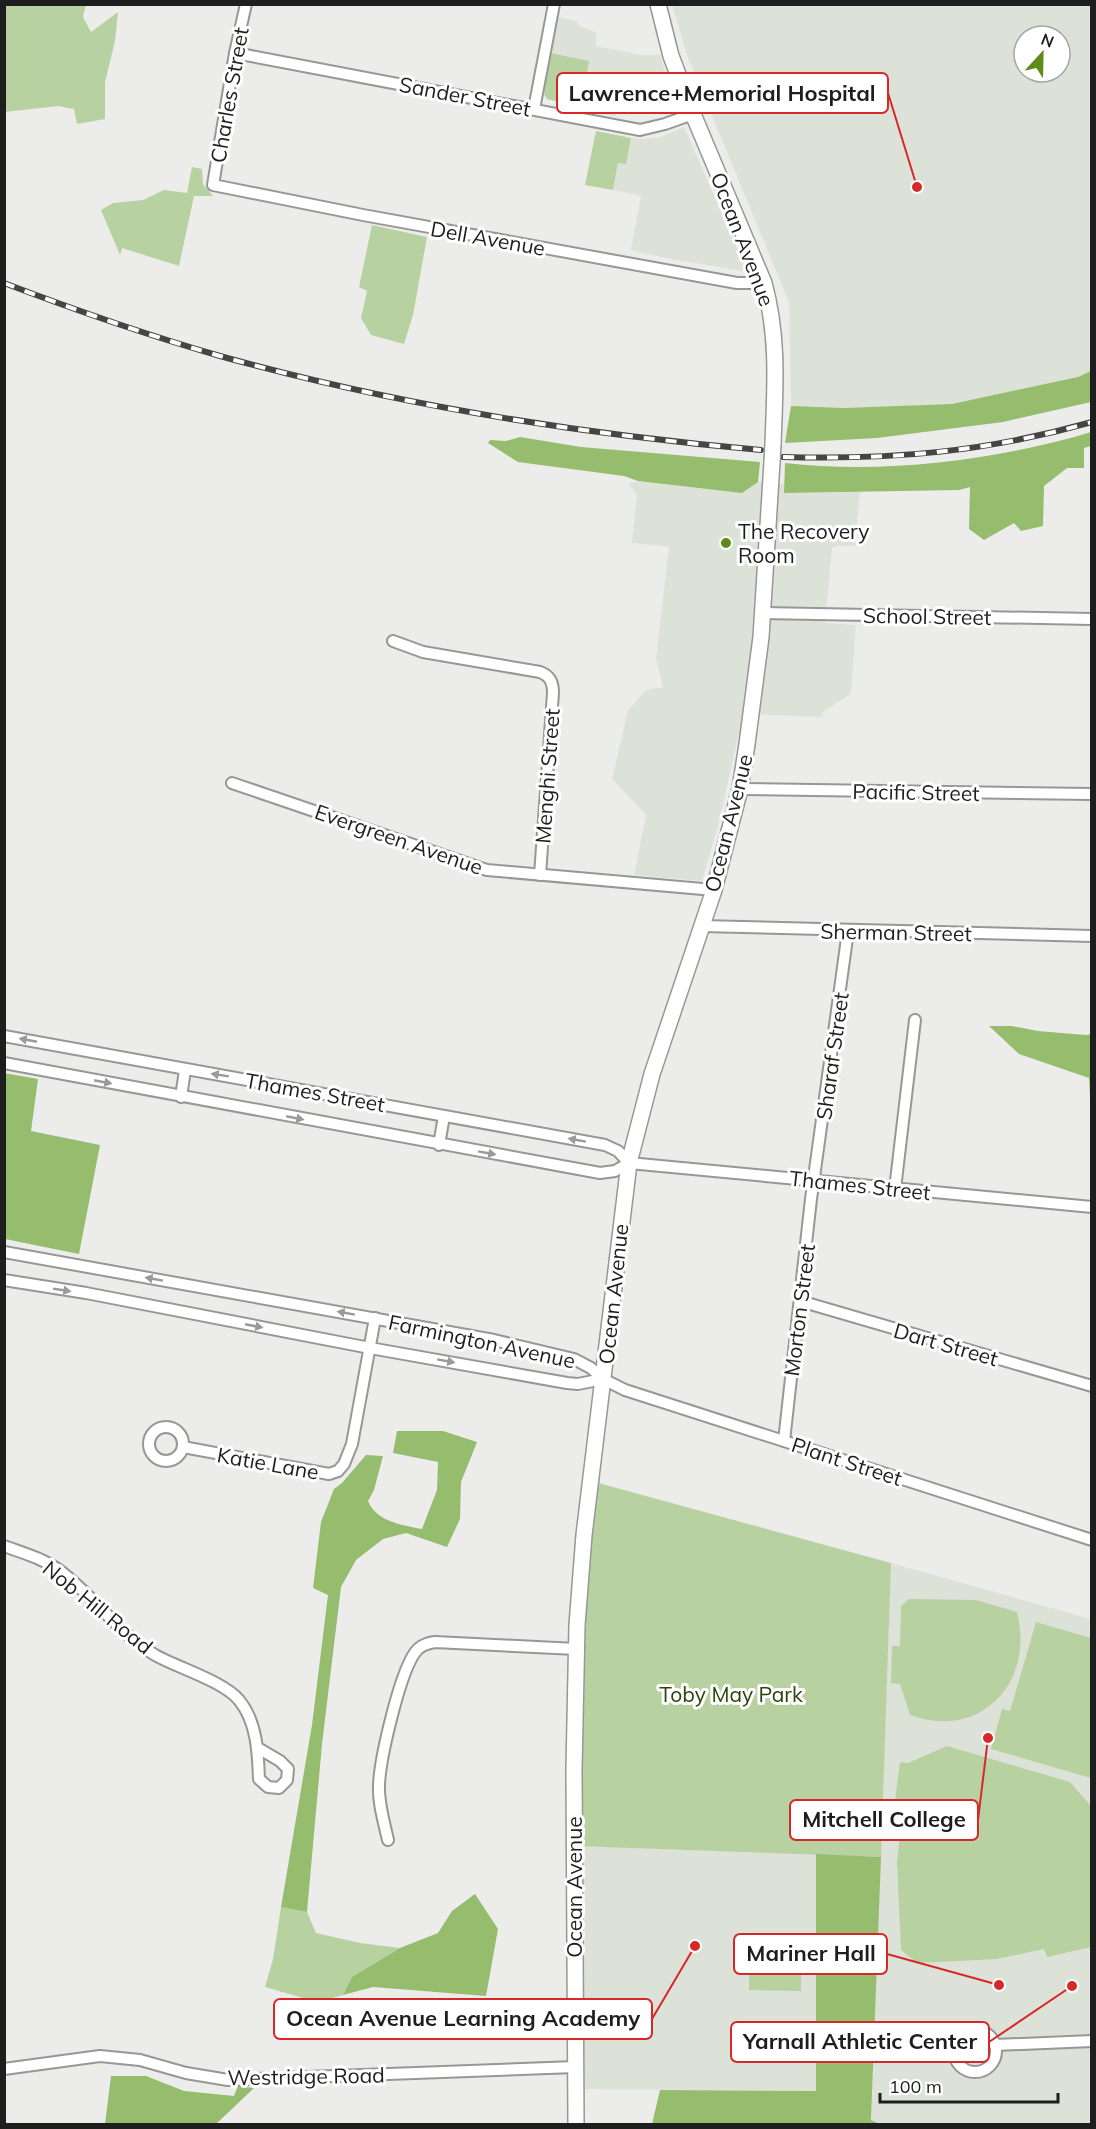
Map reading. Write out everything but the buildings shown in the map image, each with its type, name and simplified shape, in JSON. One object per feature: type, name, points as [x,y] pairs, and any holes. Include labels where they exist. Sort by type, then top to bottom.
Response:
[{"type":"main road","name":"Ocean Avenue","points":[[576,2124],[574,1769],[576,1649],[584,1535],[629,1163],[646,1093],[714,890],[740,789],[762,613],[773,444],[775,343],[773,318],[764,283],[693,114],[671,56],[658,4]]},
{"type":"street","name":"Charles Street","points":[[213,185],[235,53],[246,4]]},
{"type":"street","points":[[534,109],[554,4]]},
{"type":"street","name":"Sander Street","points":[[235,53],[640,130],[693,114]]},
{"type":"street","name":"Dell Avenue","points":[[213,185],[363,215],[737,283],[764,283]]},
{"type":"street","name":"School Street","points":[[762,613],[1092,619]]},
{"type":"street","name":"Menghi Street","points":[[393,641],[423,652],[540,672],[549,677],[553,693],[540,875]]},
{"type":"street","name":"Evergreen Avenue","points":[[232,783],[487,870],[714,890]]},
{"type":"street","name":"Pacific Street","points":[[740,789],[1092,794]]},
{"type":"street","name":"Sherman Street","points":[[701,927],[1092,936]]},
{"type":"street","name":"Sharaf Street","points":[[815,1180],[848,931]]},
{"type":"street","points":[[895,1189],[915,1020]]},
{"type":"street","name":"Thames Street","points":[[4,1036],[605,1146],[618,1151],[629,1163]]},
{"type":"street","name":"Thames Street","points":[[4,1063],[600,1173],[615,1171],[629,1163],[1092,1207]]},
{"type":"street","points":[[181,1096],[185,1070]]},
{"type":"street","points":[[439,1145],[444,1116]]},
{"type":"street","name":"Morton Street","points":[[784,1441],[815,1180]]},
{"type":"street","name":"Farmington Avenue","points":[[4,1252],[494,1340],[553,1353],[583,1363],[603,1379]]},
{"type":"street","name":"Farmington Avenue","points":[[4,1281],[86,1293],[370,1348],[567,1383],[578,1384],[603,1379]]},
{"type":"street","name":"Dart Street","points":[[800,1301],[1092,1386]]},
{"type":"street","name":"Katie Lane","points":[[183,1448],[328,1474],[339,1471],[352,1444],[375,1318]]},
{"type":"street","name":"Plant Street","points":[[603,1379],[625,1390],[1092,1540]]},
{"type":"street","name":"Nob Hill Road","points":[[4,1546],[37,1557],[60,1571],[138,1645],[225,1689],[239,1699],[250,1718],[258,1748]]},
{"type":"street","points":[[388,1840],[378,1787],[383,1751],[394,1707],[411,1659],[418,1648],[435,1642],[576,1649]]},
{"type":"street","points":[[995,2045],[1092,2041]]},
{"type":"street","name":"Westridge Road","points":[[4,2069],[100,2056],[140,2060],[186,2073],[228,2080],[575,2067]]},
{"type":"shaded area","points":[[672,5],[1090,5],[1091,371],[1075,378],[952,404],[844,408],[791,406],[789,302],[688,58]]},
{"type":"shaded area","points":[[557,17],[576,21],[580,26],[596,32],[596,46],[641,55],[660,55],[667,77],[617,89],[616,117],[598,112],[600,103],[588,101],[584,90],[550,53]]},
{"type":"shaded area","points":[[684,127],[740,255],[744,266],[743,271],[631,250],[641,196],[613,190],[618,163],[626,164],[631,138],[660,137]]},
{"type":"shaded area","points":[[638,481],[742,493],[758,482],[784,484],[784,493],[860,492],[855,546],[832,548],[825,623],[856,625],[851,694],[823,712],[822,717],[743,714],[720,818],[702,881],[634,875],[646,815],[612,779],[628,710],[646,690],[663,687],[656,659],[669,547],[632,543],[637,495],[629,484]]},
{"type":"shaded area","points":[[891,1563],[1091,1619],[1092,2124],[871,2124]]},
{"type":"shaded area","points":[[574,1846],[816,1854],[816,2091],[575,2089]]},
{"type":"green space","points":[[5,4],[86,5],[83,17],[91,32],[118,12],[115,41],[105,82],[105,119],[77,124],[74,109],[58,106],[5,112]]},
{"type":"green space","points":[[550,53],[589,61],[584,90],[590,91],[589,101],[600,103],[598,112],[547,99],[544,94]]},
{"type":"green space","points":[[596,131],[631,138],[626,164],[618,163],[613,190],[585,185]]},
{"type":"green space","points":[[192,167],[202,169],[203,184],[213,196],[194,196],[179,266],[122,248],[120,255],[101,210],[113,203],[143,200],[164,190],[187,193]]},
{"type":"green space","points":[[372,225],[427,237],[413,315],[404,344],[371,335],[361,318],[367,291],[359,287]]},
{"type":"green space","points":[[1091,371],[1091,402],[1003,422],[877,438],[785,443],[791,406],[844,408],[952,404],[1078,377]]},
{"type":"green space","points":[[1091,432],[1091,446],[1084,448],[1084,468],[1067,468],[1044,486],[1043,526],[1021,531],[1014,523],[984,540],[969,529],[970,487],[959,490],[784,493],[785,463],[875,467],[935,463],[995,455]]},
{"type":"green space","points":[[520,437],[581,447],[760,462],[758,482],[742,493],[638,481],[624,476],[518,462],[488,443],[490,440],[506,441]]},
{"type":"green space","points":[[989,1026],[1091,1034],[1091,1120],[1089,1078],[1019,1054]]},
{"type":"green space","points":[[4,1073],[38,1079],[31,1131],[100,1145],[79,1254],[5,1239]]},
{"type":"green space","points":[[397,1431],[443,1431],[477,1442],[461,1482],[460,1519],[447,1547],[406,1533],[383,1539],[356,1560],[341,1587],[322,1744],[307,1912],[281,1907],[312,1725],[328,1595],[313,1588],[321,1522],[334,1489],[366,1455],[383,1456],[374,1490],[368,1501],[377,1514],[384,1518],[398,1524],[422,1529],[437,1490],[438,1462],[393,1453]]},
{"type":"green space","name":"Toby May Park","points":[[591,1481],[891,1563],[881,1857],[574,1846]]},
{"type":"green space","points":[[909,1599],[976,1600],[1017,1612],[1020,1638],[1018,1661],[1010,1682],[997,1700],[980,1712],[959,1720],[936,1721],[910,1715],[900,1684],[891,1683],[892,1646],[900,1646],[901,1606]]},
{"type":"green space","points":[[1036,1622],[1091,1638],[1091,1778],[991,1749],[1002,1709],[1010,1711]]},
{"type":"green space","points":[[947,1746],[1070,1782],[1092,1807],[1091,1947],[1047,1957],[1044,1949],[997,1959],[917,1963],[901,1950],[897,1861],[903,1810],[894,1808],[900,1762],[908,1763]]},
{"type":"green space","points":[[816,1854],[881,1857],[871,2120],[880,2124],[652,2124],[660,2090],[816,2091]]},
{"type":"green space","points":[[475,1894],[498,1929],[486,1996],[373,1987],[343,1995],[352,1977],[400,1948],[438,1933],[452,1911]]},
{"type":"green space","points":[[281,1907],[307,1912],[316,1933],[360,1943],[400,1948],[352,1977],[343,1995],[317,2002],[265,1987],[273,1959]]},
{"type":"green space","points":[[760,1963],[801,1964],[801,1991],[749,1990],[749,1969],[760,1969]]},
{"type":"green space","points":[[111,2076],[146,2076],[184,2091],[234,2096],[238,2086],[254,2088],[216,2124],[105,2124]]},
{"type":"railway","points":[[4,283],[111,322],[193,348],[353,389],[556,426],[761,450]]},
{"type":"railway","points":[[783,457],[863,457],[939,452],[1014,441],[1092,422]]},
{"type":"place","name":"Lawrence+Memorial Hospital","points":[[917,187]]},
{"type":"place","name":"The Recovery Room","points":[[726,543]]},
{"type":"place","name":"Mitchell College","points":[[988,1738]]},
{"type":"place","name":"Ocean Avenue Learning Academy","points":[[695,1946]]},
{"type":"place","name":"Mariner Hall","points":[[999,1985]]},
{"type":"place","name":"Yarnall Athletic Center","points":[[1072,1986]]}]
